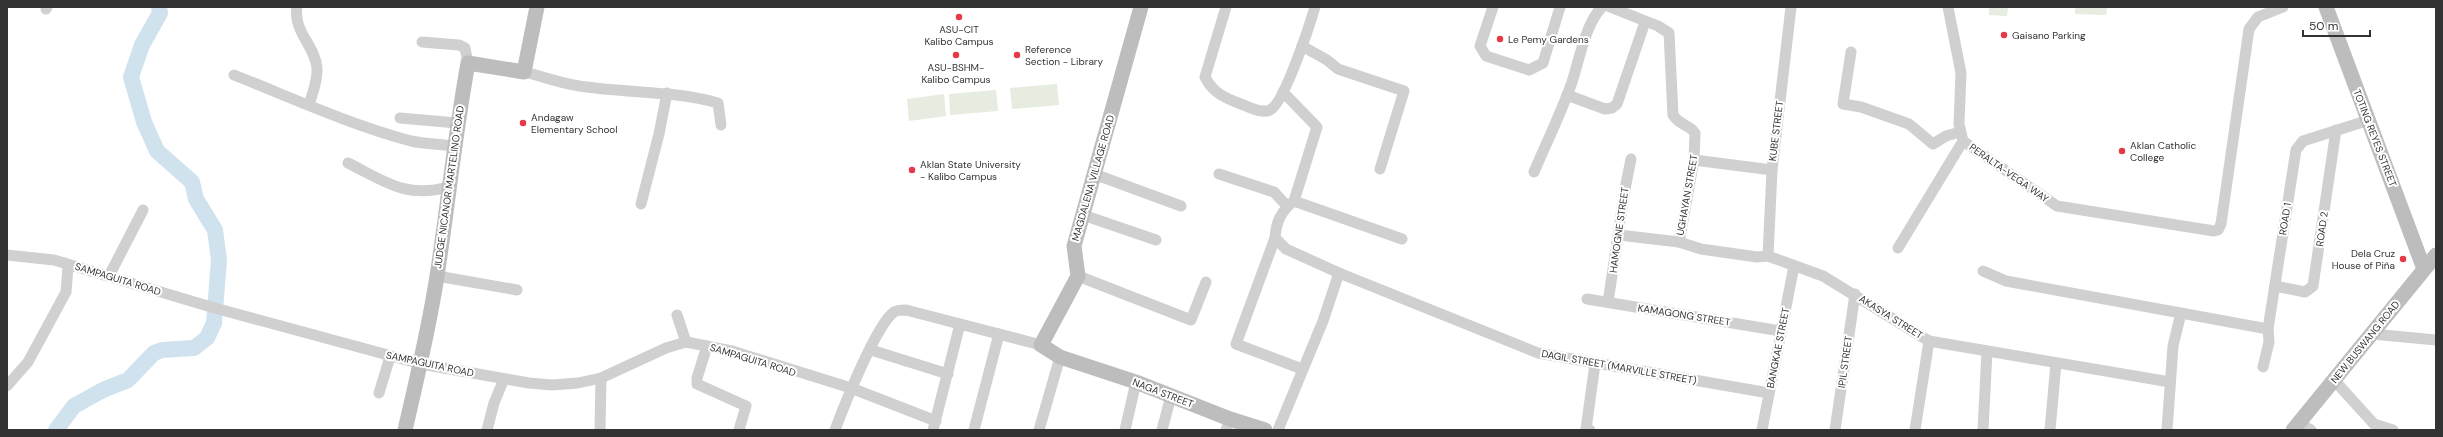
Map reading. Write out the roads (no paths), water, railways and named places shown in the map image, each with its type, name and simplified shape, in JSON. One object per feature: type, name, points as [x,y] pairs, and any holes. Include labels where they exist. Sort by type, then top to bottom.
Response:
[{"type":"street","points":[[297,7],[295,16],[298,28],[315,57],[317,69],[316,81],[309,105]]},
{"type":"street","points":[[524,72],[537,7]]},
{"type":"street","name":"MAGDALENA VILLAGE ROAD","points":[[1078,276],[1074,246],[1141,7]]},
{"type":"street","points":[[1226,7],[1205,77],[1210,87],[1229,99],[1264,111],[1275,108],[1283,92],[1302,46],[1315,7]]},
{"type":"street","points":[[1493,7],[1480,46],[1482,51],[1486,56],[1528,70],[1543,63],[1560,7]]},
{"type":"street","points":[[1534,172],[1567,95],[1596,13],[1602,7]]},
{"type":"street","name":"UGHAYAN STREET","points":[[1610,7],[1669,33],[1673,115],[1681,126],[1690,128],[1695,133],[1694,160],[1679,242]]},
{"type":"street","name":"KUBE STREET","points":[[1768,256],[1772,170],[1791,7]]},
{"type":"street","points":[[1898,248],[1962,136],[1960,73],[1948,7]]},
{"type":"street","name":"PERALTA-VEGA WAY","points":[[1962,136],[2057,206],[2214,232],[2218,230],[2221,224],[2249,29],[2258,17],[2283,7]]},
{"type":"street","name":"TOTING REYES STREET","points":[[2326,7],[2424,269]]},
{"type":"street","points":[[1567,95],[1605,109],[1612,108],[1617,104],[1645,22]]},
{"type":"street","points":[[422,42],[465,48],[468,63],[524,72],[586,87],[666,93],[718,103],[721,125]]},
{"type":"street","points":[[1302,46],[1327,60],[1338,69],[1404,91],[1380,169]]},
{"type":"street","points":[[1851,52],[1843,104],[1861,107],[1909,124],[1933,144],[1941,137],[1962,136]]},
{"type":"street","name":"JUDGE NICANOR MARTELINO ROAD","points":[[405,430],[421,364],[437,276],[457,123],[468,63]]},
{"type":"street","points":[[234,75],[309,105],[407,139],[454,146]]},
{"type":"street","points":[[1283,92],[1317,127],[1291,204],[1276,224],[1276,238],[1236,344],[1302,369]]},
{"type":"street","points":[[641,204],[659,134],[666,93]]},
{"type":"street","points":[[400,118],[457,123]]},
{"type":"street","name":"ROAD 1","points":[[2263,367],[2269,342],[2268,329],[2296,150],[2303,141],[2369,120]]},
{"type":"street","name":"ROAD 2","points":[[2275,286],[2305,292],[2313,286],[2336,130]]},
{"type":"street","name":"HAMOGNE STREET","points":[[1608,302],[1631,159]]},
{"type":"street","points":[[1694,160],[1772,170]]},
{"type":"street","points":[[348,163],[410,191],[423,193],[448,187]]},
{"type":"street","points":[[1094,174],[1181,206]]},
{"type":"street","points":[[1219,174],[1274,192],[1291,204],[1402,239]]},
{"type":"street","points":[[109,276],[143,210]]},
{"type":"street","points":[[1083,215],[1156,240]]},
{"type":"street","name":"AKASYA STREET","points":[[1618,235],[1679,242],[1702,249],[1757,257],[1768,256],[1823,276],[1855,294],[1929,341],[2170,382]]},
{"type":"street","name":"DAGIL STREET (MARVILLE STREET)","points":[[1276,238],[1286,250],[1339,273],[1538,353],[1769,393]]},
{"type":"street","name":"SAMPAGUITA ROAD","points":[[7,255],[39,257],[65,263],[390,357],[504,379],[552,385],[578,383],[601,378],[666,348],[686,342],[732,351],[851,388],[934,425]]},
{"type":"street","name":"NEW BUSWANG ROAD","points":[[2301,428],[2334,380],[2436,255]]},
{"type":"street","points":[[7,386],[28,362],[66,292],[68,267],[65,263]]},
{"type":"street","name":"BANGKAE STREET","points":[[1762,430],[1794,266]]},
{"type":"street","points":[[1983,271],[2006,281],[2268,329]]},
{"type":"street","points":[[1278,430],[1323,321],[1339,273]]},
{"type":"street","points":[[437,276],[517,290]]},
{"type":"street","points":[[1042,345],[1078,276],[1191,320],[1206,282]]},
{"type":"street","name":"IPIL STREET","points":[[1835,430],[1855,294]]},
{"type":"street","name":"KAMAGONG STREET","points":[[1587,299],[1781,331]]},
{"type":"street","points":[[834,430],[851,388],[887,319],[896,311],[906,310],[1042,345],[1060,357],[1039,430]]},
{"type":"street","points":[[2167,430],[2173,346],[2181,313]]},
{"type":"street","points":[[677,315],[686,342]]},
{"type":"street","points":[[934,425],[960,324]]},
{"type":"street","points":[[974,430],[999,334]]},
{"type":"street","points":[[2372,334],[2436,340]]},
{"type":"street","points":[[1915,430],[1929,341]]},
{"type":"street","points":[[707,346],[697,378],[697,384],[746,406],[739,430]]},
{"type":"street","points":[[871,350],[948,374]]},
{"type":"street","points":[[1983,430],[1988,351]]},
{"type":"street","points":[[379,393],[390,357]]},
{"type":"street","name":"NAGA STREET","points":[[1060,357],[1136,382],[1171,396],[1228,425],[1265,430]]},
{"type":"street","points":[[2050,430],[2056,362]]},
{"type":"street","points":[[1588,430],[1595,364]]},
{"type":"street","points":[[600,430],[601,378]]},
{"type":"street","points":[[486,430],[504,379]]},
{"type":"street","points":[[2334,380],[2374,424],[2393,430]]},
{"type":"street","points":[[1125,430],[1136,382]]},
{"type":"street","points":[[1162,430],[1171,396]]},
{"type":"waterway","points":[[56,430],[74,406],[103,390],[128,380],[154,353],[162,350],[194,348],[207,338],[214,323],[219,260],[215,230],[196,199],[192,182],[157,151],[144,122],[131,77],[142,45],[160,13],[159,7]]},
{"type":"place","name":"ASU-CIT Kalibo Campus","points":[[959,17]]},
{"type":"place","name":"Gaisano Parking","points":[[2004,35]]},
{"type":"place","name":"Le Pemy Gardens","points":[[1500,39]]},
{"type":"place","name":"ASU-BSHM- Kalibo Campus","points":[[956,55]]},
{"type":"place","name":"Reference Section - Library","points":[[1017,55]]},
{"type":"place","name":"Andagaw Elementary School","points":[[523,123]]},
{"type":"place","name":"Aklan Catholic College","points":[[2122,151]]},
{"type":"place","name":"Aklan State University - Kalibo Campus","points":[[912,170]]},
{"type":"place","name":"Dela Cruz House of Piña","points":[[2403,259]]}]
